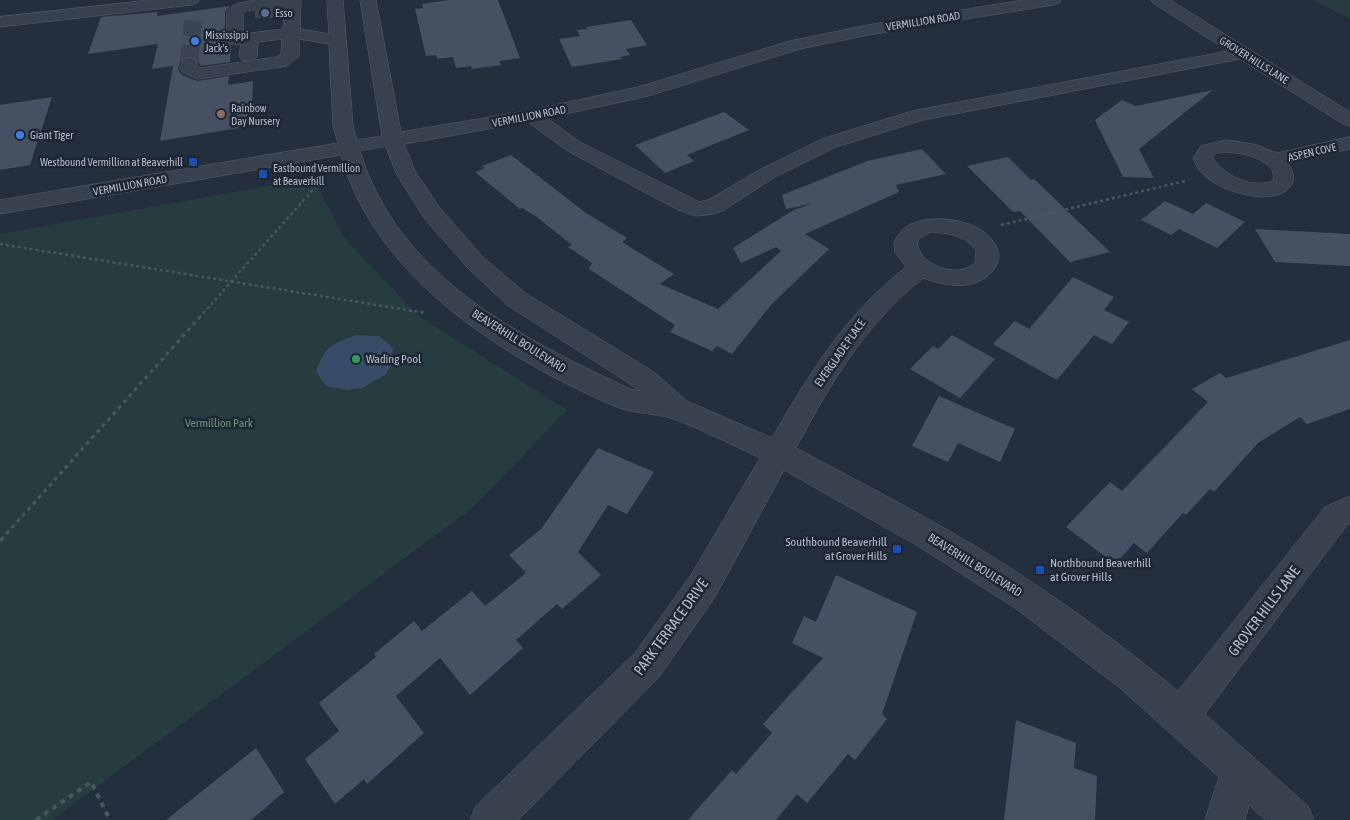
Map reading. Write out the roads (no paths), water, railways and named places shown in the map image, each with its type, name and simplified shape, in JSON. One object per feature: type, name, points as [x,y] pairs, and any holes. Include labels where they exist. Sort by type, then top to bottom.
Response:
[{"type":"street","points":[[190,63],[189,69],[198,74],[281,62],[290,56],[290,33],[293,16],[292,0],[264,8],[241,7],[236,12],[235,40],[290,33],[337,40]]},
{"type":"street","name":"BEAVERHILL BOULEVARD","points":[[335,0],[342,126],[359,180],[387,231],[435,285],[485,323],[547,362],[625,399],[677,408],[779,453],[928,536],[1026,597],[1132,676],[1181,717],[1294,820]]},
{"type":"street","name":"BEAVERHILL BOULEVARD","points":[[368,0],[393,140],[406,173],[432,214],[476,262],[516,299],[645,379],[677,408]]},
{"type":"street","name":"VERMILLION ROAD","points":[[0,208],[532,116],[642,92],[796,45],[868,30],[1053,0]]},
{"type":"street","name":"GROVER HILLS LANE","points":[[1159,0],[1350,120]]},
{"type":"street","points":[[0,22],[157,2],[194,5]]},
{"type":"street","points":[[248,56],[257,37],[264,8]]},
{"type":"street","points":[[532,116],[582,150],[686,205],[696,209],[706,209],[716,205],[768,173],[830,143],[919,115],[1243,53]]},
{"type":"street","name":"ASPEN COVE","points":[[1274,160],[1282,168],[1285,175],[1284,182],[1278,187],[1267,190],[1239,186],[1213,174],[1203,160],[1203,154],[1216,147],[1238,146],[1274,160],[1350,143]]},
{"type":"street","points":[[935,225],[956,227],[969,233],[985,247],[988,256],[986,264],[981,271],[966,277],[946,277],[932,274],[920,268],[905,251],[905,242],[909,234],[917,229],[935,225]]},
{"type":"street","name":"EVERGLADE PLACE","points":[[779,453],[822,376],[859,323],[897,286],[920,268]]},
{"type":"street","name":"PARK TERRACE DRIVE","points":[[490,820],[647,665],[703,586],[779,453]]},
{"type":"street","name":"GROVER HILLS LANE","points":[[1181,717],[1336,516],[1350,509]]},
{"type":"street","points":[[1225,820],[1240,772]]},
{"type":"water","name":"Wading Pool","points":[[356,335],[379,336],[393,348],[391,366],[385,375],[362,388],[348,390],[326,386],[316,371],[323,356],[330,347]]},
{"type":"tunnel","points":[[264,8],[264,18]]},
{"type":"tunnel","points":[[189,63],[193,21]]},
{"type":"place","name":"Esso","points":[[265,13]]},
{"type":"place","name":"Mississippi Jack's","points":[[195,41]]},
{"type":"place","name":"Rainbow Day Nursery","points":[[221,114]]},
{"type":"place","name":"Giant Tiger","points":[[20,135]]},
{"type":"place","name":"Westbound Vermillion at Beaverhill","points":[[193,162]]},
{"type":"place","name":"Eastbound Vermillion at Beaverhill","points":[[263,174]]},
{"type":"place","name":"Wading Pool","points":[[356,359]]},
{"type":"place","name":"Southbound Beaverhill at Grover Hills","points":[[897,549]]},
{"type":"place","name":"Northbound Beaverhill at Grover Hills","points":[[1040,570]]},
{"type":"park label","name":"Vermillion Park","points":[[219,423]]}]
